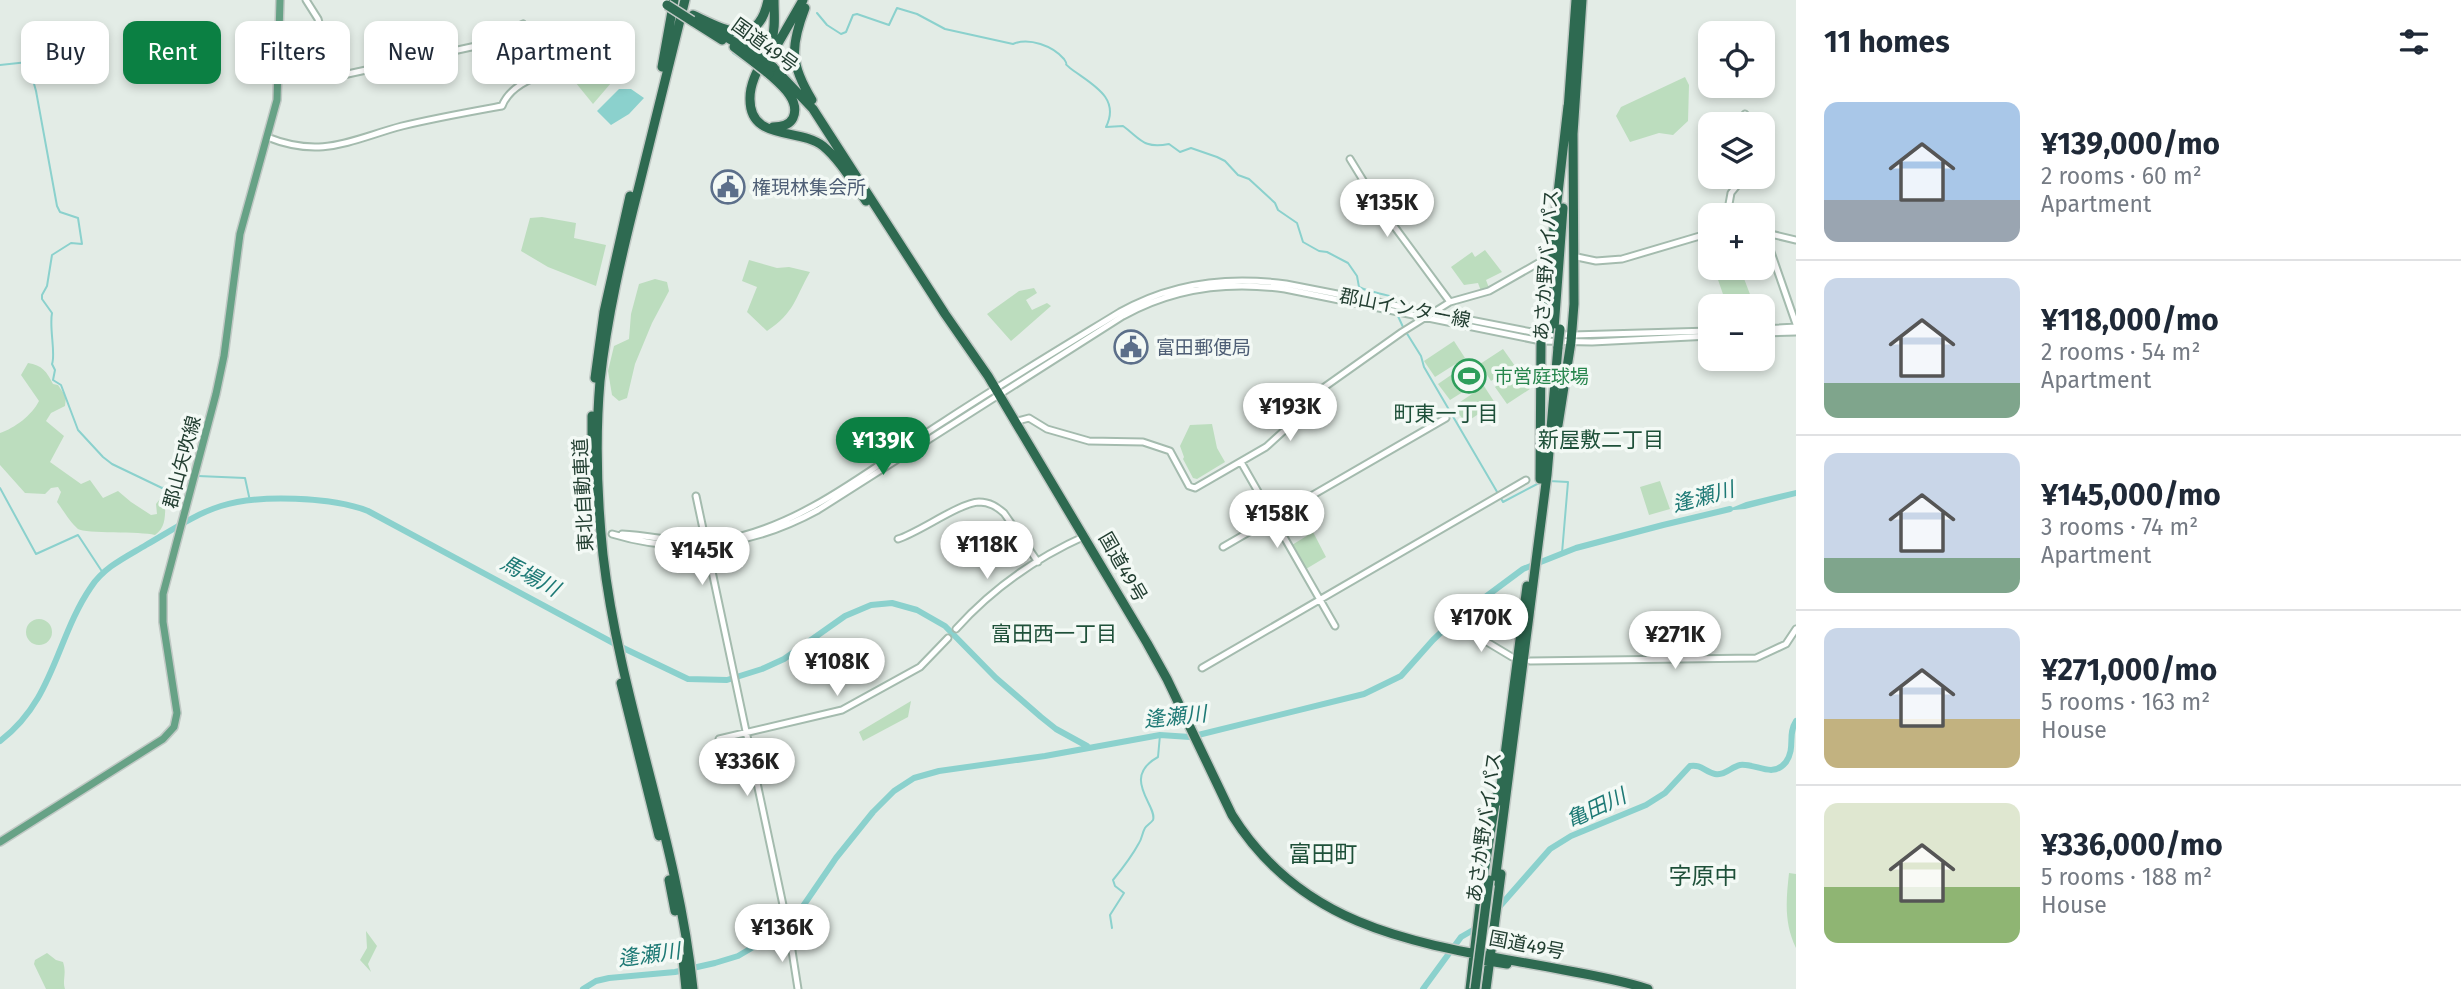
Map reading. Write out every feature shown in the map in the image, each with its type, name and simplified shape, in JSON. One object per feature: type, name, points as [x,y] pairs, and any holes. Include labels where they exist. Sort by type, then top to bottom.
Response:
[{"type":"highway","points":[[692,17],[725,30],[742,33],[754,29],[759,23],[768,0]]},
{"type":"highway","points":[[774,0],[774,31],[771,43],[755,77],[750,95],[755,117],[768,129],[802,136],[822,145],[866,201]]},
{"type":"highway","points":[[757,60],[771,71],[793,102],[792,120],[782,127],[764,123],[757,113],[753,96],[761,72],[805,0]]},
{"type":"highway","points":[[805,0],[794,41],[795,67],[849,164]]},
{"type":"highway","name":"あさか野バイパス","points":[[1475,989],[1508,778],[1544,477],[1556,347],[1576,0]]},
{"type":"highway","name":"あさか野バイパス","points":[[1557,329],[1582,0]]},
{"type":"highway","name":"国道49号","points":[[675,2],[733,47],[757,60]]},
{"type":"highway","name":"東北自動車道","points":[[597,524],[598,420],[608,327],[623,252],[681,20],[675,2]]},
{"type":"highway","name":"東北自動車道","points":[[675,2],[601,326],[591,433],[598,536],[614,634],[685,951],[689,985]]},
{"type":"highway","name":"国道49号","points":[[692,17],[757,60]]},
{"type":"highway","name":"国道49号","points":[[771,71],[810,112],[1014,423],[1083,537],[1184,720],[1217,798],[1239,834],[1277,877],[1324,912],[1372,934],[1475,956],[1614,979],[1648,989]]},
{"type":"highway","name":"国道49号","points":[[771,71],[809,103],[995,394]]},
{"type":"highway","points":[[1544,477],[1541,337],[1568,106]]},
{"type":"highway","points":[[1544,477],[1551,463],[1574,304],[1573,131]]},
{"type":"highway","name":"あさか野バイパス","points":[[1492,881],[1504,749],[1531,578]]},
{"type":"highway","points":[[1475,989],[1475,956],[1487,849],[1504,749]]},
{"type":"highway","points":[[1486,989],[1506,832],[1508,778]]},
{"type":"highway","name":"国道49号","points":[[1490,958],[1628,989]]},
{"type":"main road","name":"郡山矢吹線","points":[[0,842],[134,759],[163,739],[174,727],[177,706],[163,622],[163,600],[219,381],[240,234],[277,100],[279,0]]},
{"type":"street","points":[[267,137],[297,147],[349,143],[401,127],[502,106],[515,89],[530,79],[549,73],[523,24],[476,46],[334,77],[318,19],[306,0]]},
{"type":"street","points":[[1350,159],[1377,203],[1450,302]]},
{"type":"street","points":[[1775,235],[1796,240]]},
{"type":"street","points":[[1577,257],[1596,261],[1622,259],[1698,237]]},
{"type":"street","points":[[1014,423],[1029,418],[1047,429],[1089,441],[1143,442],[1170,451],[1192,488],[1202,485],[1266,447],[1287,428],[1309,397],[1429,315],[1450,302],[1489,291],[1547,258]]},
{"type":"street","points":[[1775,267],[1796,328],[1775,330]]},
{"type":"street","name":"郡山インター線","points":[[995,394],[1135,304],[1201,283],[1242,280],[1286,284],[1429,315]]},
{"type":"street","points":[[706,544],[612,534],[659,545],[706,544],[741,541],[766,534],[801,519],[995,394],[1137,308],[1167,296],[1203,288],[1249,285],[1279,288],[1541,337],[1571,339],[1698,334]]},
{"type":"street","points":[[1223,547],[1446,418]]},
{"type":"street","points":[[1241,462],[1335,626]]},
{"type":"street","points":[[1202,667],[1526,480]]},
{"type":"street","points":[[696,496],[790,936],[798,989]]},
{"type":"street","points":[[898,539],[969,505],[984,502],[1004,513],[1038,562]]},
{"type":"street","points":[[956,629],[993,593],[1038,562],[1083,537]]},
{"type":"street","points":[[1450,610],[1494,647],[1512,656]]},
{"type":"street","points":[[1530,661],[1756,658],[1786,644],[1796,629]]},
{"type":"street","points":[[719,739],[842,710],[920,667],[948,638]]},
{"type":"green space","points":[[1685,77],[1689,85],[1688,121],[1673,135],[1659,133],[1630,142],[1616,116],[1621,107]]},
{"type":"green space","points":[[577,84],[610,84],[593,104]]},
{"type":"green space","points":[[542,217],[576,223],[574,238],[606,245],[596,286],[548,267],[521,251],[530,218]]},
{"type":"green space","points":[[1485,250],[1502,272],[1486,280],[1489,288],[1481,291],[1478,283],[1464,285],[1451,267],[1472,252],[1475,257]]},
{"type":"green space","points":[[749,260],[777,268],[789,267],[810,272],[789,311],[767,331],[747,312],[757,287],[742,281]]},
{"type":"green space","points":[[655,279],[667,282],[669,291],[635,364],[627,398],[619,401],[612,395],[608,371],[614,346],[629,339],[631,314],[639,284]]},
{"type":"green space","points":[[1718,280],[1745,280],[1750,294],[1723,294]]},
{"type":"green space","points":[[1034,288],[1037,293],[1026,300],[1032,310],[1047,303],[1051,306],[1011,341],[987,314],[1019,291]]},
{"type":"green space","points":[[1454,341],[1465,358],[1435,377],[1424,361]]},
{"type":"green space","points":[[1503,349],[1515,366],[1491,381],[1480,364]]},
{"type":"green space","points":[[28,363],[43,370],[66,397],[65,406],[51,413],[46,421],[64,436],[50,462],[81,484],[90,480],[103,498],[118,491],[151,515],[157,514],[156,504],[163,495],[166,497],[164,523],[155,535],[78,529],[57,502],[61,492],[58,487],[51,488],[45,494],[25,493],[0,465],[0,433],[22,420],[39,401],[21,375]]},
{"type":"green space","points":[[1518,371],[1530,389],[1507,404],[1495,387]]},
{"type":"green space","points":[[1454,373],[1466,390],[1450,400],[1438,384]]},
{"type":"green space","points":[[1484,386],[1495,403],[1465,423],[1454,406]]},
{"type":"green space","points":[[1212,424],[1217,448],[1225,462],[1197,479],[1193,478],[1183,459],[1180,446],[1190,425]]},
{"type":"green space","points":[[1660,481],[1670,509],[1649,515],[1640,487]]},
{"type":"green space","points":[[1313,532],[1326,557],[1306,569],[1292,545]]},
{"type":"green space","points":[[39,619],[48,623],[52,632],[48,641],[39,645],[30,641],[26,632],[30,623]]},
{"type":"green space","points":[[911,701],[908,717],[863,741],[859,732]]},
{"type":"green space","points":[[1789,873],[1796,874],[1796,948],[1789,930],[1787,912]]},
{"type":"green space","points":[[366,931],[377,946],[368,964],[371,972],[360,960],[367,948]]},
{"type":"green space","points":[[47,953],[63,962],[65,989],[46,989],[34,964],[35,960]]},
{"type":"water","points":[[619,89],[631,89],[644,98],[629,114],[611,125],[597,111]]},
{"type":"water","points":[[1796,490],[1796,496],[1745,509],[1724,511],[1746,502]]},
{"type":"waterway","points":[[817,13],[827,25],[841,34],[846,32],[853,15],[889,25],[897,8],[917,14],[945,29],[1013,44],[1033,42],[1047,47],[1059,54],[1067,65],[1102,92],[1110,107],[1106,127],[1123,126],[1148,144],[1169,144],[1180,152],[1191,148],[1225,161],[1238,175],[1249,179],[1275,203],[1278,210],[1297,223],[1303,242],[1348,263],[1357,276],[1359,287],[1393,297],[1396,305]]},
{"type":"waterway","points":[[733,53],[755,68]]},
{"type":"waterway","points":[[0,65],[28,62],[36,91],[57,206],[60,212],[78,218],[82,244],[71,243],[52,255],[47,286],[42,295],[52,313],[52,364],[55,370],[53,380],[61,385],[78,430],[103,457],[162,488],[187,491]]},
{"type":"waterway","points":[[1397,314],[1403,327]]},
{"type":"waterway","points":[[1406,332],[1503,502],[1541,482]]},
{"type":"waterway","points":[[198,476],[245,478],[250,501]]},
{"type":"waterway","points":[[1549,481],[1568,482],[1562,553]]},
{"type":"waterway","points":[[0,488],[36,554],[78,535],[103,573]]},
{"type":"waterway","name":"馬場川","points":[[0,741],[18,725],[32,707],[53,668],[79,607],[96,580],[109,568],[182,524],[221,506],[255,500],[295,499],[335,503],[368,511],[617,645],[688,679],[727,680],[762,669],[784,659],[845,616],[871,605],[892,603],[917,610],[945,626],[996,678],[1041,717],[1056,729],[1087,746]]},
{"type":"waterway","name":"逢瀬川","points":[[583,989],[596,981],[609,978],[675,972],[715,963],[738,956],[755,946],[799,912],[836,858],[873,812],[894,791],[914,778],[939,771],[1045,756],[1160,735],[1190,737],[1364,694],[1401,676],[1453,621],[1523,569],[1576,548],[1730,509]]},
{"type":"waterway","name":"亀田川","points":[[1423,989],[1461,937],[1480,926],[1493,914],[1550,849],[1571,836],[1646,805],[1665,793],[1690,766],[1719,774],[1740,765],[1770,770],[1781,767],[1789,757],[1796,721]]},
{"type":"waterway","points":[[1112,928],[1110,915],[1124,893],[1115,886],[1113,880],[1141,840],[1145,828],[1153,820],[1141,782],[1147,765],[1158,757],[1160,735]]},
{"type":"place","name":"権現林集会所","points":[[728,187]]},
{"type":"place","name":"富田郵便局","points":[[1131,347]]},
{"type":"place","name":"市営庭球場","points":[[1469,376]]},
{"type":"district","name":"町東一丁目","points":[[1446,414]]},
{"type":"district","name":"新屋敷二丁目","points":[[1601,440]]},
{"type":"district","name":"富田西一丁目","points":[[1054,634]]},
{"type":"district","name":"富田町","points":[[1323,854]]},
{"type":"district","name":"字原中","points":[[1703,876]]}]
